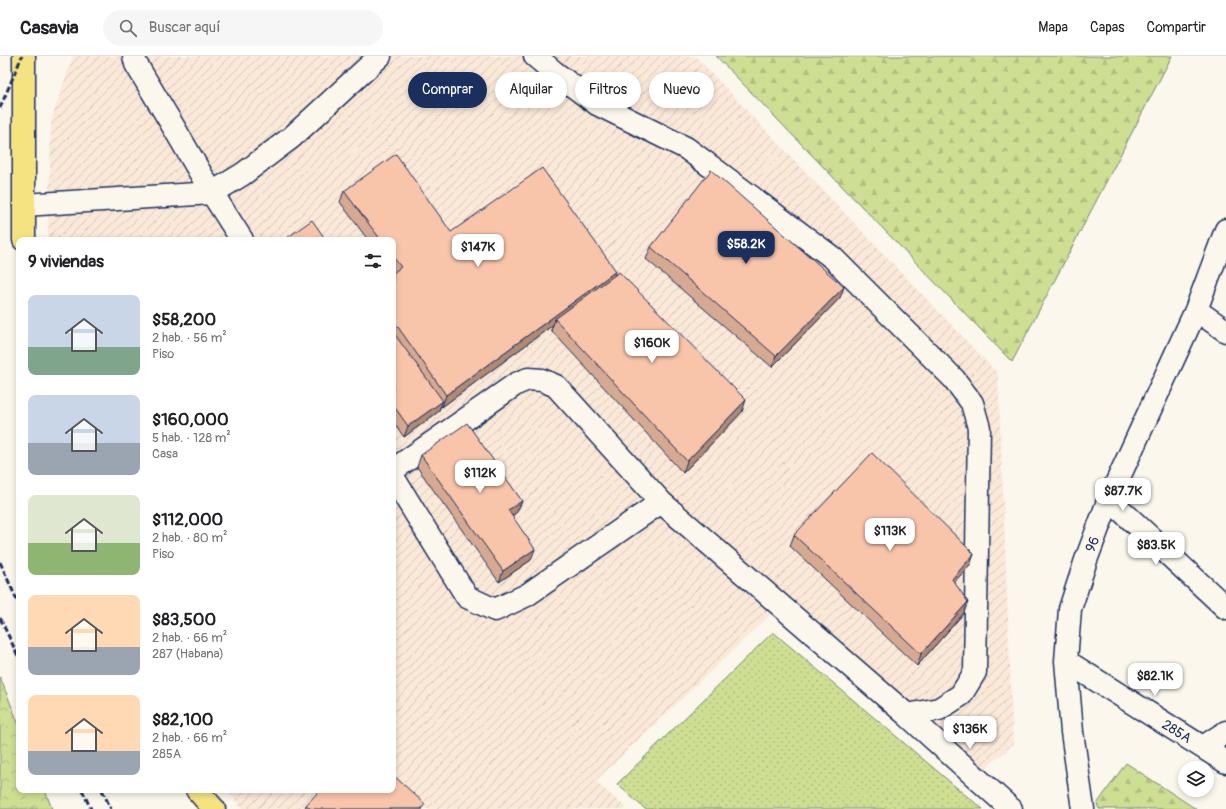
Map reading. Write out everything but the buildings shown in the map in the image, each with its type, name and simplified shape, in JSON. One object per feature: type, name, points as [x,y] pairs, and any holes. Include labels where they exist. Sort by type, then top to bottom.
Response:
[{"type":"main road","points":[[24,56],[24,237]]},
{"type":"main road","points":[[200,793],[214,809]]},
{"type":"street","points":[[134,56],[136,64],[240,237]]},
{"type":"street","points":[[24,205],[212,192],[243,174],[292,137],[380,56]]},
{"type":"street","points":[[535,56],[554,72],[598,104],[686,148],[833,258],[954,379],[972,403],[979,428],[975,672],[961,695],[938,709],[907,715]]},
{"type":"street","name":"96","points":[[1083,809],[1072,732],[1066,661],[1070,609],[1086,560],[1109,500],[1196,310],[1226,230]]},
{"type":"street","points":[[1196,310],[1226,331]]},
{"type":"street","points":[[396,468],[516,384],[528,378],[542,380],[556,386],[661,502],[907,715],[1011,809]]},
{"type":"street","points":[[396,482],[467,597],[495,610],[527,596],[661,502]]},
{"type":"street","points":[[1109,500],[1226,608]]},
{"type":"street","name":"285A","points":[[1066,661],[1226,762]]},
{"type":"street","points":[[1203,747],[1226,732]]},
{"type":"shaded area","points":[[73,56],[695,56],[710,72],[649,72],[649,108],[714,108],[714,76],[998,374],[1013,744],[968,784],[772,613],[595,781],[627,809],[242,809],[229,793],[396,793],[396,237],[48,237],[51,121]]},
{"type":"green space","points":[[716,56],[1172,56],[1012,362]]},
{"type":"green space","points":[[773,632],[983,809],[645,809],[617,784]]},
{"type":"green space","points":[[0,677],[16,717],[16,793],[46,793],[52,809],[0,809]]},
{"type":"green space","points":[[1126,763],[1196,809],[1099,809],[1097,804]]},
{"type":"railway","points":[[0,108],[22,56]]},
{"type":"railway","points":[[0,562],[16,598]]},
{"type":"railway","points":[[0,618],[16,652]]},
{"type":"railway","points":[[83,793],[91,809]]},
{"type":"railway","points":[[103,793],[111,809]]}]
